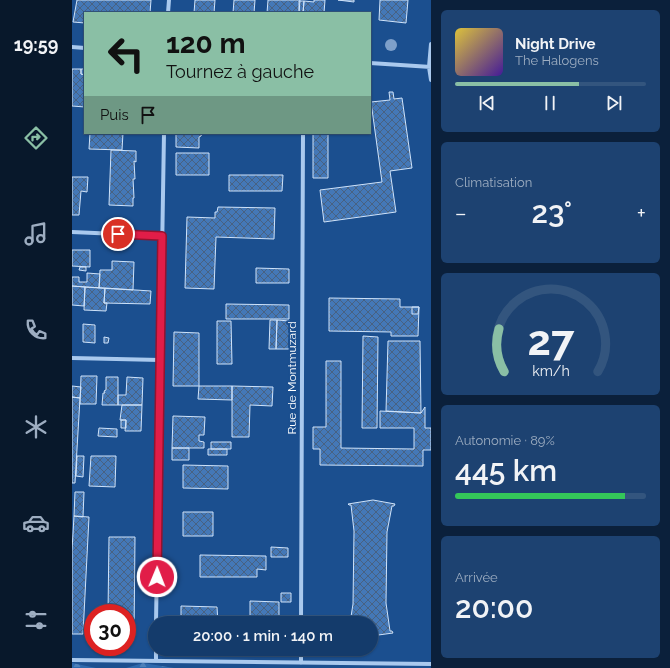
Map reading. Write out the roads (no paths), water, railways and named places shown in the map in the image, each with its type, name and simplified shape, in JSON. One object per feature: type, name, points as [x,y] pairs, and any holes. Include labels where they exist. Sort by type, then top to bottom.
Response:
[{"type":"street","points":[[168,12],[169,0]]},
{"type":"street","points":[[431,44],[431,80]]},
{"type":"street","points":[[72,47],[84,48]]},
{"type":"street","points":[[371,63],[430,67]]},
{"type":"street","points":[[156,616],[164,134]]},
{"type":"street","name":"Rue de Montmuzard","points":[[301,616],[302,134]]},
{"type":"street","points":[[72,232],[162,236]]},
{"type":"street","points":[[72,358],[160,360]]},
{"type":"street","points":[[156,656],[156,661]]},
{"type":"street","points":[[301,656],[301,663]]},
{"type":"street","points":[[72,660],[431,664]]}]
